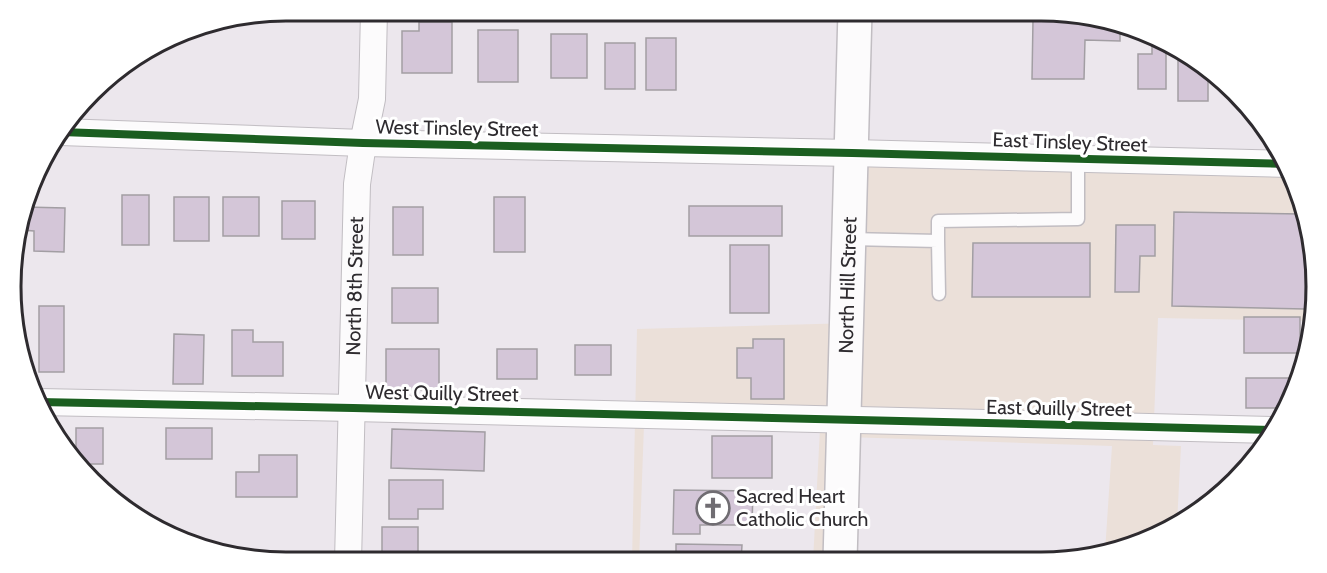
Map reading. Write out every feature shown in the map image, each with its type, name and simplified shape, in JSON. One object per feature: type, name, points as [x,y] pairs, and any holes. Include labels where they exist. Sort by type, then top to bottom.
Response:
[{"type":"street","name":"North 8th Street","points":[[348,552],[357,184],[372,99],[374,21]]},
{"type":"street","name":"North Hill Street","points":[[840,552],[855,21]]},
{"type":"street","name":"West Tinsley Street","points":[[71,132],[363,142],[852,153]]},
{"type":"street","name":"East Tinsley Street","points":[[852,153],[1276,164]]},
{"type":"street","name":"West Quilly Street","points":[[47,402],[843,420]]},
{"type":"street","name":"East Quilly Street","points":[[843,420],[1264,430]]},
{"type":"lane","points":[[939,294],[938,221],[1078,219],[1078,159]]},
{"type":"lane","points":[[849,239],[938,240]]},
{"type":"shaded area","points":[[855,158],[1278,168],[1292,201],[1301,235],[1306,286],[1304,321],[1158,318],[1153,445],[1181,446],[1178,513],[1158,525],[1106,544],[1112,446],[847,437],[840,552],[813,552],[820,429],[644,425],[639,552],[632,552],[637,329],[853,323]]},
{"type":"building","points":[[1033,21],[1075,23],[1120,33],[1120,41],[1085,40],[1084,79],[1032,79]]},
{"type":"building","points":[[419,22],[452,22],[452,73],[402,73],[402,31],[419,31]]},
{"type":"building","points":[[478,30],[518,30],[518,82],[478,82]]},
{"type":"building","points":[[551,34],[587,34],[587,78],[551,78]]},
{"type":"building","points":[[646,38],[676,38],[676,90],[646,90]]},
{"type":"building","points":[[605,43],[635,43],[635,89],[605,89]]},
{"type":"building","points":[[1152,45],[1166,53],[1166,89],[1138,89],[1138,54],[1152,54]]},
{"type":"building","points":[[1178,60],[1208,81],[1208,101],[1178,101]]},
{"type":"building","points":[[122,195],[149,195],[149,245],[122,245]]},
{"type":"building","points":[[174,197],[209,197],[209,241],[174,241]]},
{"type":"building","points":[[223,197],[259,197],[259,236],[223,236]]},
{"type":"building","points":[[494,197],[525,197],[525,252],[494,252]]},
{"type":"building","points":[[282,201],[315,201],[315,239],[282,239]]},
{"type":"building","points":[[689,206],[782,206],[782,236],[689,236]]},
{"type":"building","points":[[33,207],[65,208],[64,252],[34,251],[34,231],[27,230]]},
{"type":"building","points":[[393,207],[423,207],[423,255],[393,255]]},
{"type":"building","points":[[1174,212],[1296,214],[1304,252],[1305,309],[1172,306]]},
{"type":"building","points":[[1116,225],[1155,225],[1155,256],[1140,256],[1139,292],[1115,292]]},
{"type":"building","points":[[973,243],[1090,243],[1090,297],[972,297]]},
{"type":"building","points":[[730,245],[769,245],[769,313],[730,313]]},
{"type":"building","points":[[392,288],[438,288],[438,323],[392,323]]},
{"type":"building","points":[[39,306],[64,306],[64,372],[39,372]]},
{"type":"building","points":[[1244,317],[1300,317],[1297,353],[1244,353]]},
{"type":"building","points":[[232,330],[253,330],[253,342],[283,342],[283,376],[232,376]]},
{"type":"building","points":[[174,334],[204,335],[203,384],[173,384]]},
{"type":"building","points":[[753,339],[784,339],[784,399],[751,399],[751,378],[737,378],[737,348],[753,348]]},
{"type":"building","points":[[575,345],[611,345],[611,375],[575,375]]},
{"type":"building","points":[[386,349],[439,349],[439,390],[386,390]]},
{"type":"building","points":[[497,349],[537,349],[537,379],[497,379]]},
{"type":"building","points":[[1246,378],[1290,378],[1277,408],[1246,408]]},
{"type":"building","points":[[76,428],[103,428],[103,464],[89,464],[76,448]]},
{"type":"building","points":[[166,428],[212,428],[212,459],[166,459]]},
{"type":"building","points":[[392,429],[485,432],[484,471],[391,468]]},
{"type":"building","points":[[712,436],[772,436],[772,478],[712,478]]},
{"type":"building","points":[[259,455],[297,455],[297,497],[236,497],[236,472],[259,472]]},
{"type":"building","points":[[389,480],[443,480],[443,509],[418,509],[418,519],[389,519]]},
{"type":"building","name":"Sacred Heart Catholic Church","points":[[674,490],[753,491],[752,525],[700,525],[700,534],[673,534]]},
{"type":"building","points":[[382,527],[418,527],[418,552],[382,552]]},
{"type":"building","points":[[676,544],[742,545],[742,552],[676,552]]},
{"type":"cycle path","points":[[71,132],[363,143],[1276,164]]},
{"type":"cycle path","points":[[47,402],[1264,430]]},
{"type":"place","name":"Sacred Heart Catholic Church","points":[[713,508]]}]
